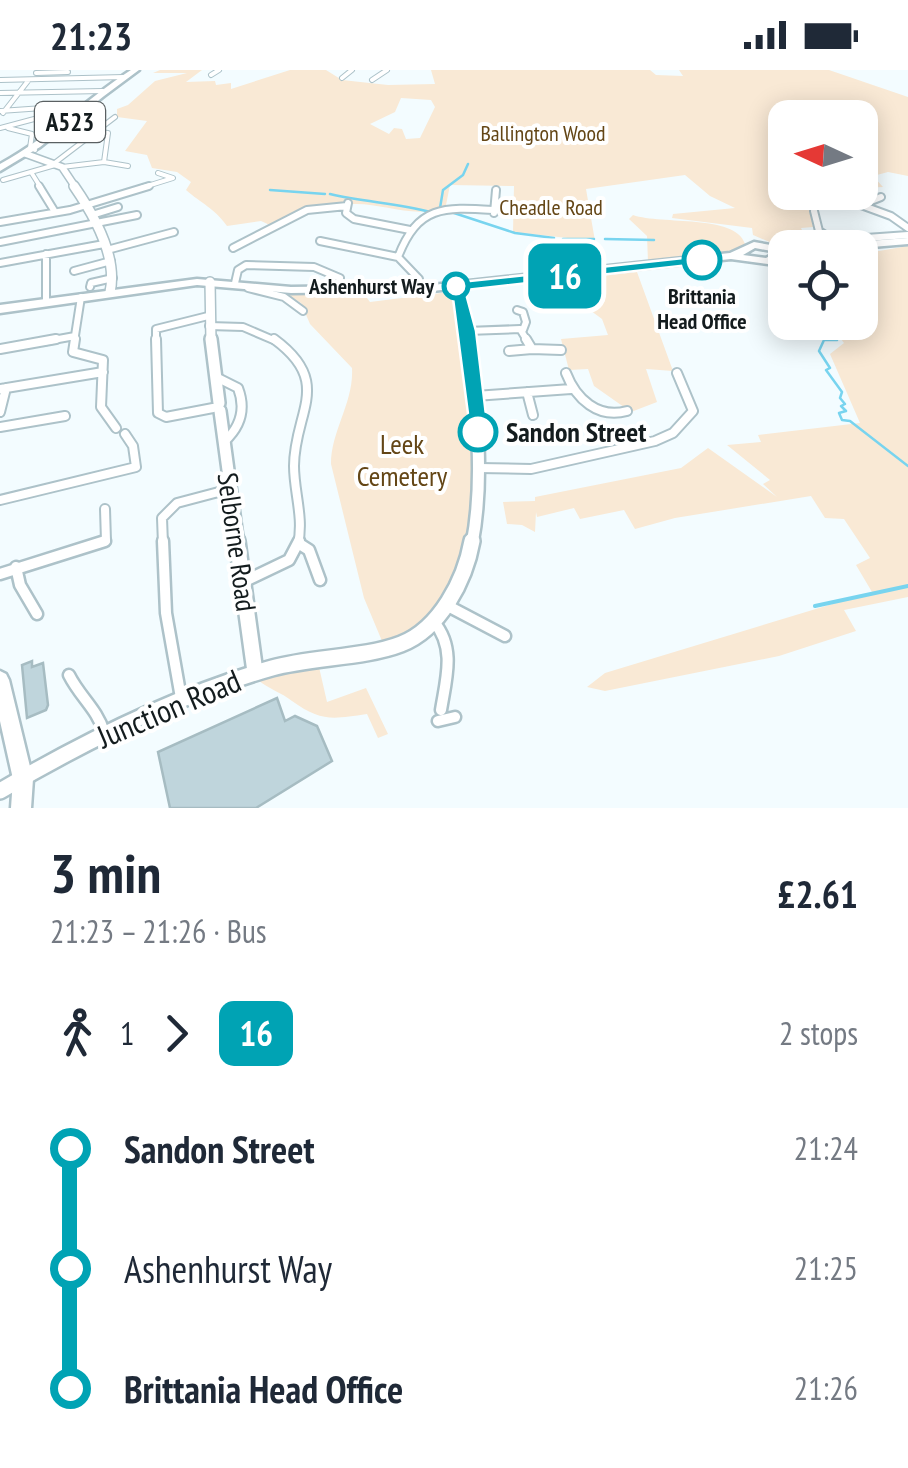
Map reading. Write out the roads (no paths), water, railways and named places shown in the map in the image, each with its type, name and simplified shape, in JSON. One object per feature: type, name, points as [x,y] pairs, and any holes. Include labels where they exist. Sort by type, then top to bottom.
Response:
[{"type":"highway","name":"A523","points":[[0,168],[31,152],[103,91],[136,70]]},
{"type":"highway","points":[[878,238],[908,234]]},
{"type":"highway","points":[[2,307],[86,292],[210,282],[291,290],[420,289],[751,254],[768,260]]},
{"type":"highway","points":[[0,680],[23,779],[21,808]]},
{"type":"street","points":[[341,76],[352,70]]},
{"type":"street","points":[[375,79],[386,70]]},
{"type":"street","points":[[60,80],[70,71]]},
{"type":"street","points":[[36,73],[70,71]]},
{"type":"street","points":[[0,80],[124,77]]},
{"type":"street","points":[[1,113],[28,81]]},
{"type":"street","points":[[0,93],[103,91]]},
{"type":"street","points":[[1,113],[86,106]]},
{"type":"street","points":[[2,128],[38,118],[75,116]]},
{"type":"street","points":[[56,166],[115,117]]},
{"type":"street","points":[[2,128],[32,134],[31,152],[56,166],[87,205],[111,260],[110,292]]},
{"type":"street","points":[[63,128],[110,134],[104,162]]},
{"type":"street","points":[[3,180],[56,166],[104,162],[128,166]]},
{"type":"street","points":[[31,172],[55,212]]},
{"type":"street","points":[[0,222],[87,205],[172,178],[158,173]]},
{"type":"street","points":[[398,256],[410,230],[423,217],[450,206],[494,212],[495,189]]},
{"type":"street","points":[[881,197],[864,202],[864,209],[891,216],[908,234]]},
{"type":"street","points":[[234,248],[307,210],[347,204],[348,215],[354,220],[410,230]]},
{"type":"street","points":[[94,220],[118,207]]},
{"type":"street","points":[[814,210],[817,230]]},
{"type":"street","points":[[0,242],[137,214]]},
{"type":"street","points":[[0,262],[105,247],[174,232]]},
{"type":"street","points":[[326,240],[398,256],[419,279],[420,289]]},
{"type":"street","points":[[46,254],[46,302]]},
{"type":"street","points":[[74,271],[111,260]]},
{"type":"street","points":[[99,264],[101,278]]},
{"type":"street","points":[[303,311],[290,299],[240,283],[238,270],[246,265],[314,268],[335,278]]},
{"type":"street","points":[[0,500],[136,467],[133,446],[104,418],[102,358],[73,352],[86,292],[91,283],[113,278]]},
{"type":"street","name":"Selborne Road","points":[[210,282],[208,321],[255,672]]},
{"type":"street","name":"Junction Road","points":[[0,791],[104,735],[210,686],[255,672],[382,649],[414,638],[434,622],[448,606],[474,546],[479,468],[475,396],[467,331],[456,286]]},
{"type":"street","points":[[518,310],[524,312],[526,322],[522,330]]},
{"type":"street","points":[[218,407],[161,416],[156,329],[208,321],[241,326],[270,337],[293,355],[305,374],[308,408],[294,458],[302,525],[298,543],[276,568],[242,582]]},
{"type":"street","points":[[467,331],[522,330]]},
{"type":"street","points":[[522,330],[532,349]]},
{"type":"street","points":[[0,349],[75,336]]},
{"type":"street","points":[[508,351],[561,350]]},
{"type":"street","points":[[0,412],[3,389],[103,372]]},
{"type":"street","points":[[566,373],[571,389],[606,415],[626,411]]},
{"type":"street","points":[[479,468],[531,469],[668,436],[693,411],[677,373]]},
{"type":"street","points":[[216,378],[238,388],[244,404],[239,424],[224,442]]},
{"type":"street","points":[[475,396],[571,389]]},
{"type":"street","points":[[527,392],[533,415]]},
{"type":"street","points":[[0,427],[65,416]]},
{"type":"street","points":[[182,702],[166,613],[162,518],[176,503],[230,489]]},
{"type":"street","points":[[0,574],[106,541],[106,509]]},
{"type":"street","points":[[298,543],[309,550],[320,580]]},
{"type":"street","points":[[16,567],[20,585],[37,614]]},
{"type":"street","points":[[448,606],[504,636]]},
{"type":"street","points":[[434,622],[444,631],[448,644],[439,715],[455,716]]},
{"type":"street","points":[[69,675],[84,703],[98,712],[104,735]]},
{"type":"waterway","points":[[440,208],[443,190],[463,175],[468,164]]},
{"type":"waterway","points":[[270,190],[325,194]]},
{"type":"waterway","points":[[330,194],[431,212]]},
{"type":"waterway","points":[[451,212],[515,233],[554,238]]},
{"type":"waterway","points":[[563,239],[594,239]]},
{"type":"waterway","points":[[605,239],[654,240]]},
{"type":"waterway","points":[[824,340],[819,351],[830,368],[826,370],[842,392],[840,398],[845,404],[841,406],[846,411],[839,413],[842,420],[850,421],[908,466]]},
{"type":"waterway","points":[[815,606],[908,586]]},
{"type":"place","name":"Brittania Head Office","points":[[702,260]]},
{"type":"place","name":"Ashenhurst Way","points":[[456,286]]},
{"type":"place","name":"Sandon Street","points":[[478,432]]},
{"type":"park label","name":"Ballington Wood","points":[[543,133]]},
{"type":"park label","name":"Cheadle Road","points":[[551,207]]},
{"type":"park label","name":"Leek Cemetery","points":[[402,460]]}]
